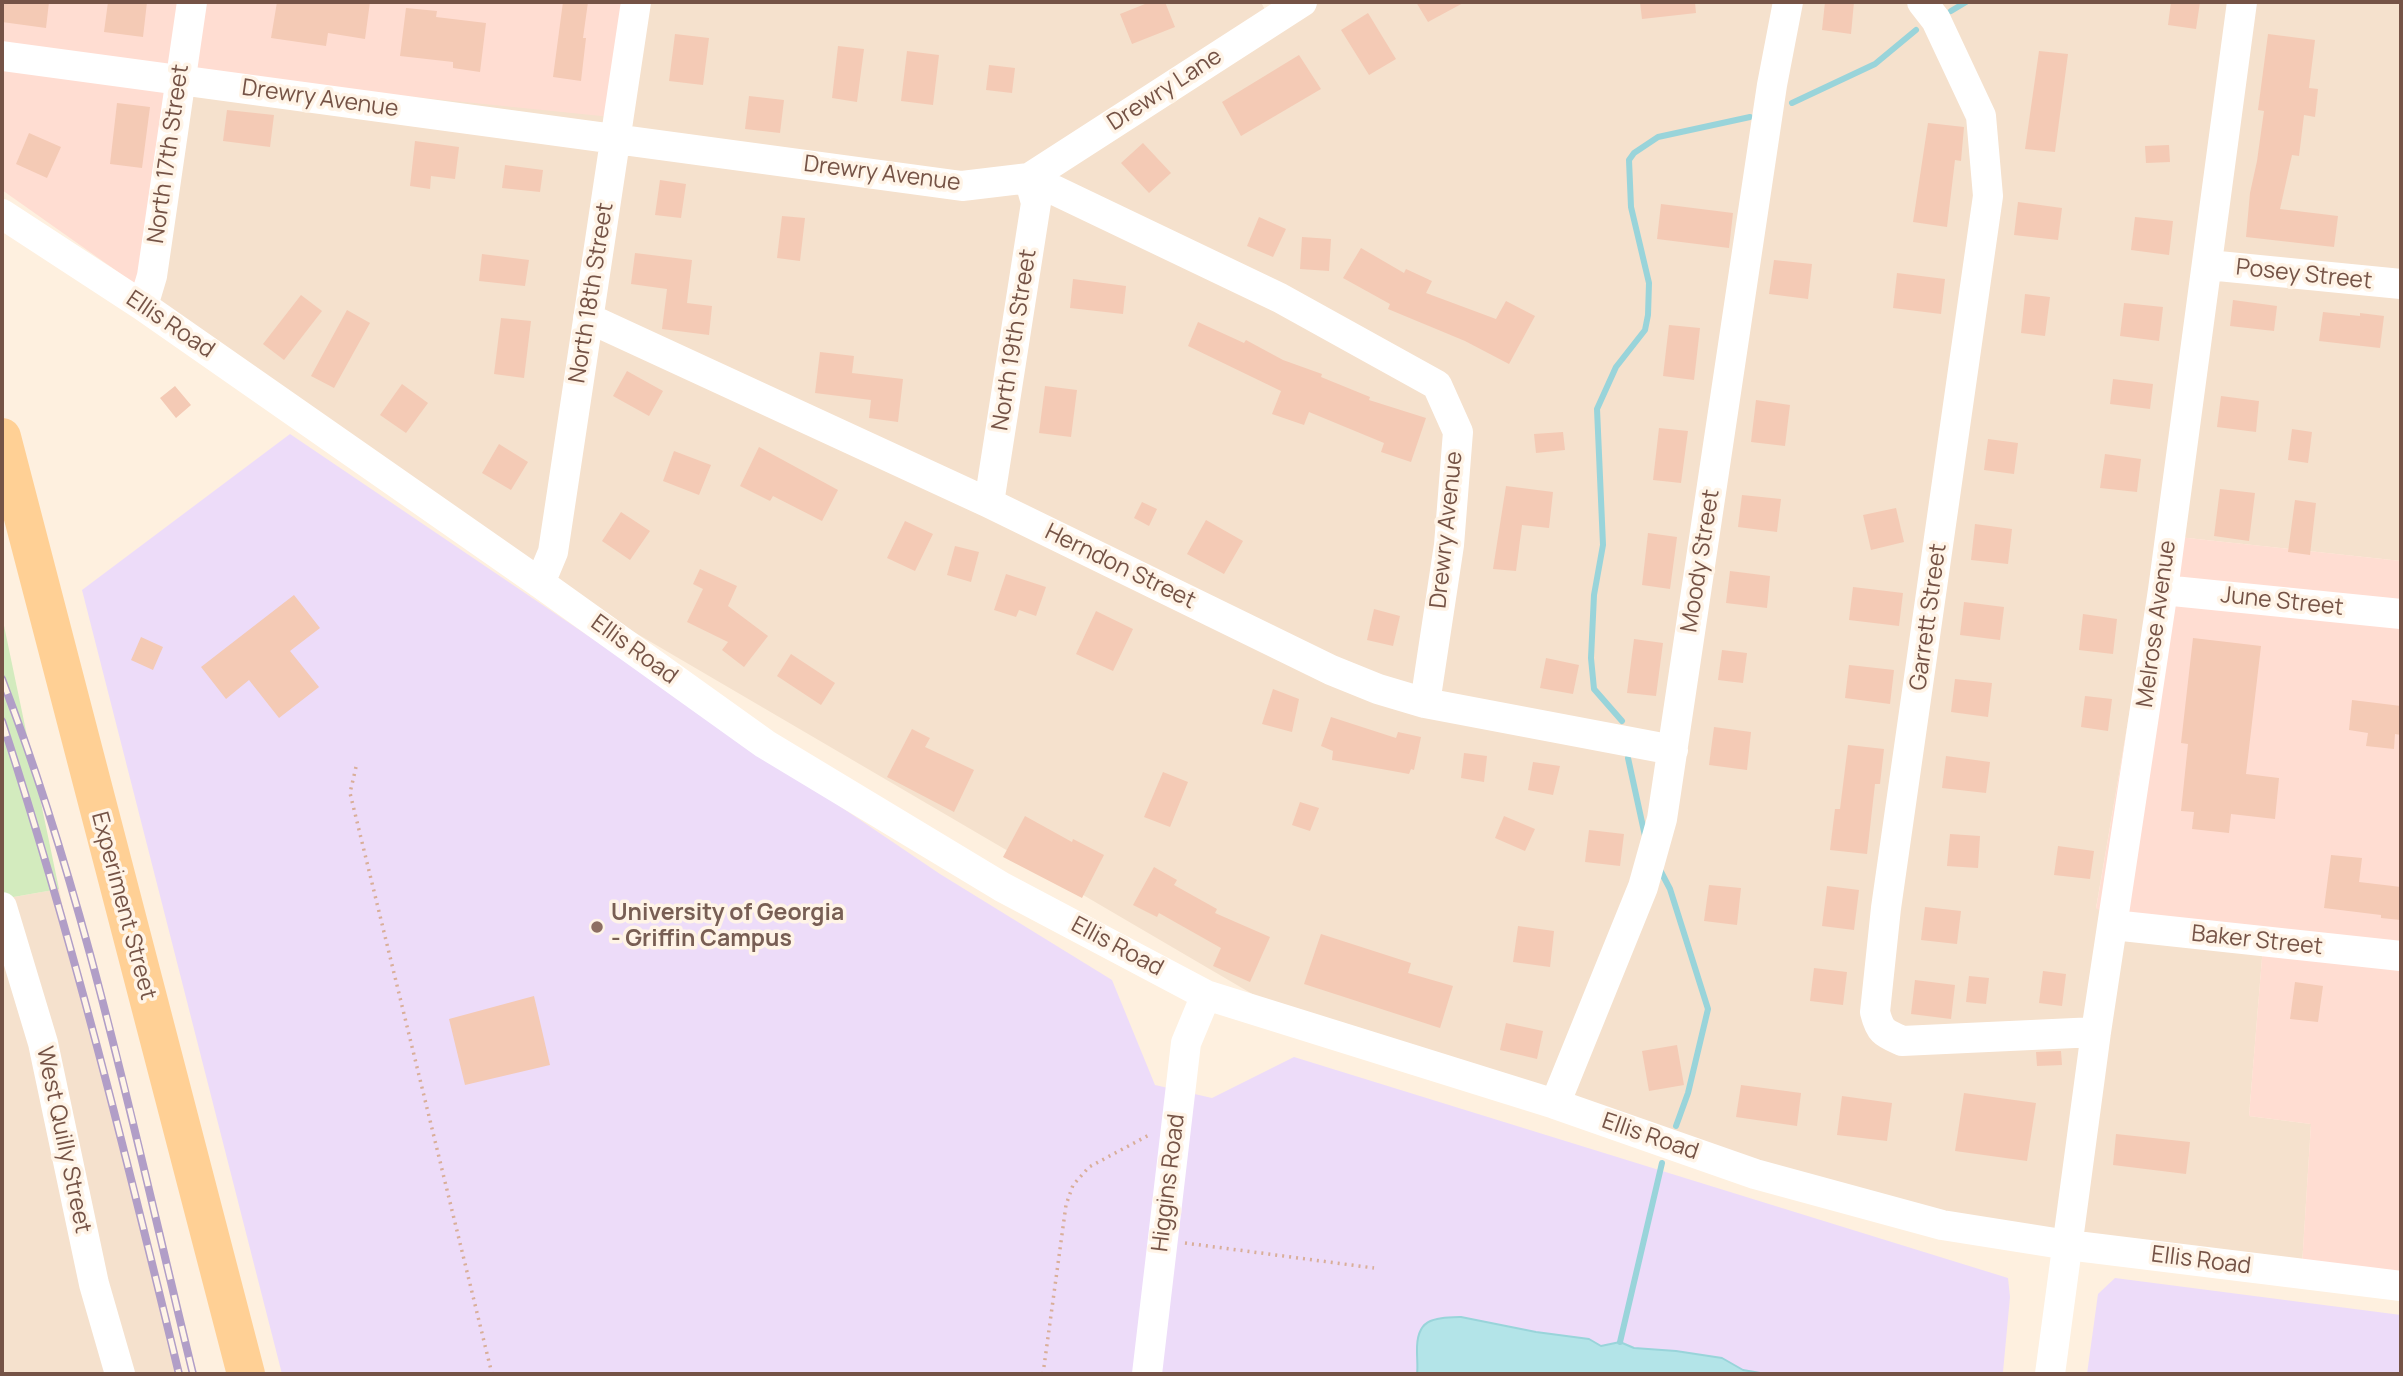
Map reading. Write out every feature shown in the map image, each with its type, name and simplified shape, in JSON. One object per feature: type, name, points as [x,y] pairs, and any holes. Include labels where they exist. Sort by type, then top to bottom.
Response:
[{"type":"main road","name":"Experiment Street","points":[[2,437],[246,1374]]},
{"type":"street","name":"North 17th Street","points":[[144,306],[152,276],[192,2]]},
{"type":"street","name":"North 18th Street","points":[[540,583],[553,552],[636,2]]},
{"type":"street","name":"Moody Street","points":[[1555,1104],[1643,887],[1662,819],[1768,112],[1788,2]]},
{"type":"street","name":"Garrett Street","points":[[1922,2],[1937,20],[1981,116],[1988,196],[1886,908],[1875,1012],[1884,1034],[1902,1041],[2096,1032]]},
{"type":"street","name":"Melrose Avenue","points":[[2050,1374],[2096,1032],[2163,590],[2242,2]]},
{"type":"street","name":"Drewry Lane","points":[[1029,178],[1296,3]]},
{"type":"street","name":"Drewry Avenue","points":[[2,57],[962,186],[1029,178],[1280,298],[1437,385],[1458,432],[1449,545],[1426,702]]},
{"type":"street","name":"North 19th Street","points":[[989,503],[1036,203],[1029,178]]},
{"type":"street","name":"Ellis Road","points":[[2,214],[144,306],[765,744],[1002,887],[1206,995],[1555,1104],[1782,1181],[1942,1225],[2068,1245],[2401,1286]]},
{"type":"street","name":"Posey Street","points":[[2208,265],[2401,284]]},
{"type":"street","name":"Herndon Street","points":[[588,318],[989,503],[1331,670],[1378,689],[1426,702],[1673,750]]},
{"type":"street","name":"June Street","points":[[2163,590],[2401,614]]},
{"type":"street","name":"West Quilly Street","points":[[2,907],[43,1043],[94,1284],[120,1374]]},
{"type":"street","name":"Baker Street","points":[[2113,925],[2401,956]]},
{"type":"street","name":"Higgins Road","points":[[1147,1374],[1186,1043],[1206,995]]},
{"type":"path","points":[[356,767],[350,793],[492,1374]]},
{"type":"path","points":[[1043,1374],[1066,1205],[1073,1185],[1089,1167],[1158,1131],[1176,1116]]},
{"type":"path","points":[[1162,1240],[1374,1268]]},
{"type":"shaded area","points":[[2,2],[630,2],[611,117],[180,73],[155,298],[2,190]]},
{"type":"shaded area","points":[[630,2],[1261,2],[1268,16],[1289,2],[2401,2],[2401,561],[2160,535],[2096,908],[2264,934],[2249,1116],[2311,1124],[2302,1265],[1769,1187],[1254,995],[598,611],[155,298],[180,73]]},
{"type":"shaded area","name":"University of Georgia - Griffin Campus","points":[[290,434],[940,874],[1112,980],[1155,1085],[1212,1098],[1294,1057],[2008,1278],[2010,1297],[2003,1372],[2017,1374],[282,1374],[82,590]]},
{"type":"shaded area","points":[[2160,535],[2401,561],[2401,1280],[2302,1265],[2311,1124],[2249,1116],[2264,934],[2096,909]]},
{"type":"shaded area","points":[[59,889],[75,969],[183,1374],[2,1374],[2,899]]},
{"type":"shaded area","points":[[2115,1278],[2401,1315],[2401,1374],[2087,1374],[2098,1294]]},
{"type":"green space","points":[[2,616],[59,889],[2,899]]},
{"type":"water","points":[[1461,1317],[1589,1339],[1601,1346],[1620,1342],[1634,1348],[1722,1358],[1743,1370],[1766,1374],[1417,1374],[1417,1341],[1423,1326],[1442,1318]]},
{"type":"building","points":[[2,2],[49,2],[46,28],[2,22]]},
{"type":"building","points":[[108,2],[147,2],[143,37],[104,32]]},
{"type":"building","points":[[277,2],[370,2],[365,39],[328,33],[326,46],[271,38]]},
{"type":"building","points":[[563,2],[588,2],[581,81],[553,77]]},
{"type":"building","points":[[1150,2],[1165,2],[1175,27],[1132,44],[1120,14]]},
{"type":"building","points":[[1416,2],[1465,2],[1428,22]]},
{"type":"building","points":[[1640,2],[1695,2],[1696,13],[1642,19]]},
{"type":"building","points":[[1825,2],[1854,2],[1851,34],[1822,30]]},
{"type":"building","points":[[2171,2],[2200,2],[2196,29],[2168,25]]},
{"type":"building","points":[[406,8],[437,11],[436,17],[486,23],[480,72],[453,68],[453,62],[400,56]]},
{"type":"building","points":[[1368,13],[1396,59],[1369,75],[1341,30]]},
{"type":"building","points":[[675,34],[709,38],[703,85],[669,81]]},
{"type":"building","points":[[2268,34],[2315,40],[2309,88],[2318,89],[2315,117],[2304,115],[2299,156],[2292,155],[2280,209],[2338,216],[2334,247],[2246,237],[2250,193],[2264,111],[2258,110]]},
{"type":"building","points":[[838,46],[864,49],[857,102],[832,98]]},
{"type":"building","points":[[907,51],[939,55],[933,105],[901,101]]},
{"type":"building","points":[[2039,51],[2068,54],[2055,152],[2025,149]]},
{"type":"building","points":[[1299,55],[1321,89],[1241,136],[1222,102]]},
{"type":"building","points":[[989,65],[1015,68],[1012,93],[986,90]]},
{"type":"building","points":[[749,96],[784,100],[780,133],[745,129]]},
{"type":"building","points":[[117,103],[150,107],[142,168],[110,164]]},
{"type":"building","points":[[227,110],[274,115],[270,147],[223,141]]},
{"type":"building","points":[[1928,123],[1964,127],[1961,161],[1955,160],[1947,227],[1913,222]]},
{"type":"building","points":[[29,133],[61,147],[47,178],[16,164]]},
{"type":"building","points":[[415,141],[459,147],[455,179],[431,176],[430,189],[410,186]]},
{"type":"building","points":[[1143,143],[1171,173],[1149,193],[1121,163]]},
{"type":"building","points":[[2169,145],[2170,162],[2146,163],[2145,146]]},
{"type":"building","points":[[505,165],[543,170],[540,192],[502,188]]},
{"type":"building","points":[[660,180],[686,184],[681,218],[655,215]]},
{"type":"building","points":[[2018,202],[2062,208],[2058,240],[2014,235]]},
{"type":"building","points":[[1661,204],[1733,213],[1729,248],[1657,239]]},
{"type":"building","points":[[782,216],[805,218],[800,261],[777,258]]},
{"type":"building","points":[[1259,217],[1286,229],[1273,257],[1247,246]]},
{"type":"building","points":[[2135,217],[2173,221],[2169,255],[2131,250]]},
{"type":"building","points":[[1302,237],[1331,239],[1329,271],[1300,269]]},
{"type":"building","points":[[1361,248],[1404,273],[1406,269],[1432,281],[1426,293],[1496,319],[1506,301],[1535,316],[1509,364],[1465,341],[1388,309],[1390,304],[1343,278]]},
{"type":"building","points":[[635,253],[692,260],[687,303],[712,306],[709,335],[662,329],[667,289],[631,284]]},
{"type":"building","points":[[482,254],[529,260],[525,286],[479,281]]},
{"type":"building","points":[[1774,260],[1812,264],[1808,299],[1769,294]]},
{"type":"building","points":[[1897,273],[1945,279],[1941,314],[1893,308]]},
{"type":"building","points":[[1073,279],[1126,286],[1123,314],[1070,308]]},
{"type":"building","points":[[2025,294],[2050,297],[2045,336],[2021,333]]},
{"type":"building","points":[[301,295],[322,311],[284,360],[263,344]]},
{"type":"building","points":[[2233,300],[2277,306],[2274,331],[2230,326]]},
{"type":"building","points":[[2124,303],[2163,307],[2159,341],[2120,336]]},
{"type":"building","points":[[347,310],[370,323],[334,388],[311,376]]},
{"type":"building","points":[[2323,312],[2384,316],[2380,348],[2319,341]]},
{"type":"building","points":[[501,318],[531,321],[524,378],[494,374]]},
{"type":"building","points":[[1198,322],[1244,343],[1246,340],[1283,360],[1322,374],[1321,377],[1370,397],[1369,400],[1426,418],[1411,462],[1381,452],[1384,443],[1309,412],[1304,425],[1272,414],[1281,391],[1188,346]]},
{"type":"building","points":[[1669,325],[1700,328],[1694,380],[1663,376]]},
{"type":"building","points":[[820,352],[854,356],[852,373],[903,379],[898,422],[869,418],[871,400],[815,393]]},
{"type":"building","points":[[627,371],[663,391],[649,416],[613,396]]},
{"type":"building","points":[[2113,379],[2153,384],[2150,409],[2110,404]]},
{"type":"building","points":[[402,384],[428,403],[406,433],[380,415]]},
{"type":"building","points":[[175,386],[191,405],[176,418],[160,398]]},
{"type":"building","points":[[1045,386],[1077,390],[1071,437],[1039,433]]},
{"type":"building","points":[[2221,396],[2259,401],[2256,432],[2217,427]]},
{"type":"building","points":[[1756,400],[1790,405],[1785,446],[1751,442]]},
{"type":"building","points":[[1659,428],[1688,431],[1681,483],[1653,480]]},
{"type":"building","points":[[2292,429],[2312,432],[2308,463],[2288,460]]},
{"type":"building","points":[[1563,432],[1565,450],[1536,453],[1534,434]]},
{"type":"building","points":[[1988,439],[2018,443],[2014,474],[1984,470]]},
{"type":"building","points":[[499,444],[528,462],[511,490],[482,473]]},
{"type":"building","points":[[759,447],[838,490],[822,521],[773,496],[770,501],[740,486]]},
{"type":"building","points":[[674,451],[711,465],[699,495],[663,481]]},
{"type":"building","points":[[2105,454],[2141,459],[2137,492],[2100,488]]},
{"type":"building","points":[[1506,486],[1553,492],[1549,528],[1522,525],[1516,571],[1493,569]]},
{"type":"building","points":[[2220,489],[2255,493],[2249,541],[2214,536]]},
{"type":"building","points":[[1742,495],[1781,499],[1777,532],[1738,527]]},
{"type":"building","points":[[2295,500],[2316,503],[2310,555],[2288,552]]},
{"type":"building","points":[[1142,502],[1157,509],[1149,526],[1134,518]]},
{"type":"building","points":[[1896,508],[1904,542],[1871,550],[1863,515]]},
{"type":"building","points":[[621,512],[650,531],[630,560],[602,541]]},
{"type":"building","points":[[1206,520],[1243,541],[1224,574],[1187,554]]},
{"type":"building","points":[[905,521],[933,534],[915,571],[887,558]]},
{"type":"building","points":[[1975,524],[2012,529],[2008,564],[1971,560]]},
{"type":"building","points":[[1648,533],[1677,537],[1670,589],[1642,585]]},
{"type":"building","points":[[955,546],[979,552],[971,582],[947,575]]},
{"type":"building","points":[[700,569],[737,586],[728,606],[768,636],[744,667],[722,650],[728,642],[687,622],[703,589],[693,584]]},
{"type":"building","points":[[1730,571],[1770,576],[1767,608],[1726,603]]},
{"type":"building","points":[[1006,574],[1046,587],[1036,616],[1019,610],[1016,617],[994,610]]},
{"type":"building","points":[[1853,587],[1903,593],[1899,626],[1849,620]]},
{"type":"building","points":[[294,595],[320,628],[290,651],[319,687],[279,718],[249,680],[226,699],[201,667]]},
{"type":"building","points":[[1964,602],[2004,607],[2000,640],[1960,635]]},
{"type":"building","points":[[1374,609],[1400,616],[1393,646],[1367,640]]},
{"type":"building","points":[[1096,611],[1133,629],[1113,671],[1076,654]]},
{"type":"building","points":[[2083,614],[2117,619],[2113,654],[2079,650]]},
{"type":"building","points":[[141,637],[163,647],[153,670],[131,660]]},
{"type":"building","points":[[2193,638],[2261,646],[2246,774],[2279,778],[2275,819],[2231,814],[2229,833],[2192,829],[2194,812],[2181,811],[2188,744],[2181,743]]},
{"type":"building","points":[[1634,639],[1663,643],[1656,696],[1627,693]]},
{"type":"building","points":[[1722,650],[1747,653],[1743,683],[1718,680]]},
{"type":"building","points":[[791,654],[835,683],[821,705],[777,676]]},
{"type":"building","points":[[1546,658],[1579,665],[1573,694],[1540,688]]},
{"type":"building","points":[[1849,665],[1894,670],[1890,704],[1845,698]]},
{"type":"building","points":[[1955,679],[1992,683],[1988,717],[1951,712]]},
{"type":"building","points":[[1273,689],[1299,699],[1292,732],[1262,724]]},
{"type":"building","points":[[2085,696],[2112,699],[2108,731],[2081,727]]},
{"type":"building","points":[[2352,700],[2401,706],[2401,735],[2395,734],[2394,749],[2366,746],[2368,733],[2349,730]]},
{"type":"building","points":[[1331,717],[1396,738],[1398,732],[1421,737],[1414,770],[1411,769],[1409,774],[1332,760],[1333,751],[1321,746]]},
{"type":"building","points":[[1714,727],[1751,732],[1747,770],[1709,765]]},
{"type":"building","points":[[912,729],[930,738],[925,747],[974,770],[954,812],[887,777]]},
{"type":"building","points":[[1848,745],[1884,749],[1880,784],[1875,784],[1867,854],[1830,850],[1835,809],[1840,809]]},
{"type":"building","points":[[1464,753],[1487,756],[1484,782],[1461,778]]},
{"type":"building","points":[[1946,756],[1990,762],[1986,793],[1942,788]]},
{"type":"building","points":[[1533,762],[1560,766],[1553,795],[1528,790]]},
{"type":"building","points":[[1163,772],[1188,782],[1170,827],[1144,817]]},
{"type":"building","points":[[1300,802],[1319,808],[1310,831],[1292,825]]},
{"type":"building","points":[[1025,816],[1072,842],[1073,839],[1104,855],[1082,898],[1003,857]]},
{"type":"building","points":[[1504,816],[1535,829],[1525,851],[1495,838]]},
{"type":"building","points":[[1589,830],[1624,834],[1620,866],[1585,862]]},
{"type":"building","points":[[1950,834],[1980,836],[1978,868],[1947,866]]},
{"type":"building","points":[[2058,846],[2094,851],[2090,879],[2054,875]]},
{"type":"building","points":[[2331,855],[2362,858],[2359,882],[2401,887],[2401,920],[2324,908]]},
{"type":"building","points":[[1154,867],[1177,880],[1174,885],[1217,909],[1215,913],[1270,937],[1250,982],[1213,966],[1221,948],[1159,913],[1157,917],[1133,905]]},
{"type":"building","points":[[1709,885],[1741,888],[1737,925],[1704,921]]},
{"type":"building","points":[[1827,886],[1859,890],[1854,930],[1822,926]]},
{"type":"building","points":[[1925,907],[1961,911],[1957,944],[1921,940]]},
{"type":"building","points":[[1518,926],[1554,931],[1550,967],[1513,962]]},
{"type":"building","points":[[1321,934],[1411,963],[1408,973],[1453,986],[1440,1028],[1304,984]]},
{"type":"building","points":[[1814,968],[1847,972],[1843,1005],[1810,1001]]},
{"type":"building","points":[[2043,971],[2066,974],[2062,1006],[2039,1003]]},
{"type":"building","points":[[1969,976],[1989,978],[1986,1004],[1966,1002]]},
{"type":"building","points":[[1915,980],[1955,985],[1951,1019],[1911,1014]]},
{"type":"building","points":[[2295,982],[2323,986],[2318,1022],[2290,1019]]},
{"type":"building","points":[[534,996],[550,1065],[465,1085],[449,1019]]},
{"type":"building","points":[[1506,1023],[1543,1031],[1537,1059],[1500,1050]]},
{"type":"building","points":[[1677,1045],[1684,1085],[1649,1091],[1642,1051]]},
{"type":"building","points":[[2061,1051],[2062,1065],[2037,1066],[2036,1052]]},
{"type":"building","points":[[1741,1085],[1801,1093],[1797,1126],[1736,1117]]},
{"type":"building","points":[[1964,1093],[2036,1103],[2027,1161],[1955,1151]]},
{"type":"building","points":[[1842,1096],[1892,1103],[1887,1141],[1837,1135]]},
{"type":"building","points":[[2116,1134],[2190,1142],[2186,1174],[2113,1165]]},
{"type":"waterway","points":[[1951,11],[1966,2]]},
{"type":"waterway","points":[[1792,103],[1875,64],[1916,30]]},
{"type":"waterway","points":[[1622,721],[1594,689],[1591,658],[1594,595],[1603,545],[1597,409],[1616,367],[1645,330],[1648,315],[1649,283],[1631,207],[1629,160],[1634,153],[1658,137],[1750,117]]},
{"type":"waterway","points":[[1628,758],[1645,836]]},
{"type":"waterway","points":[[1659,868],[1670,889],[1708,1009],[1688,1093],[1676,1126]]},
{"type":"waterway","points":[[1620,1342],[1662,1163]]},
{"type":"railway","points":[[2,679],[33,764],[85,936],[193,1374]]},
{"type":"railway","points":[[2,721],[75,964],[179,1374]]},
{"type":"place","name":"University of Georgia - Griffin Campus","points":[[597,927]]}]
